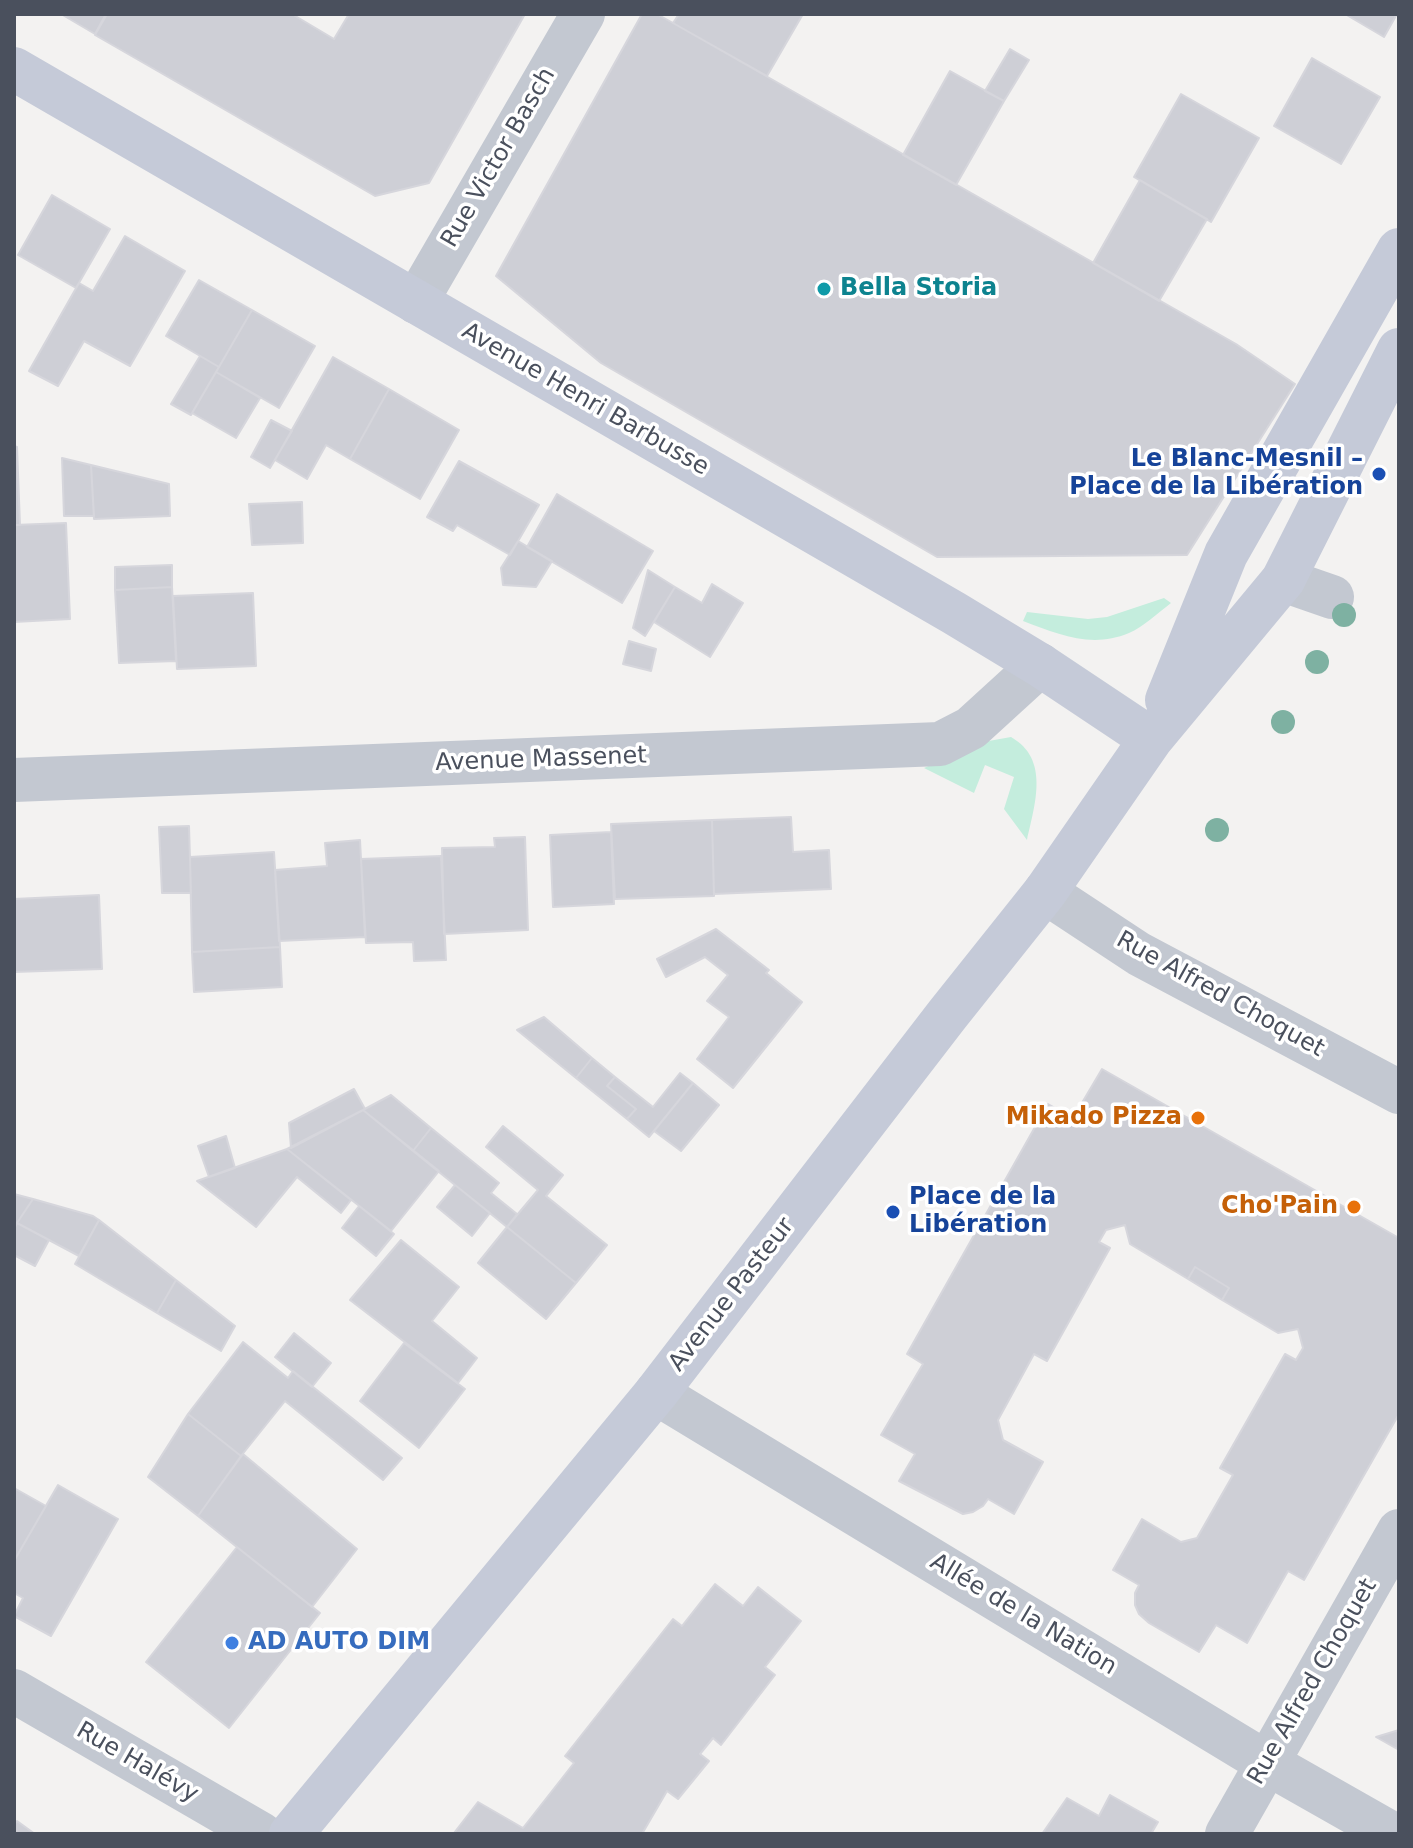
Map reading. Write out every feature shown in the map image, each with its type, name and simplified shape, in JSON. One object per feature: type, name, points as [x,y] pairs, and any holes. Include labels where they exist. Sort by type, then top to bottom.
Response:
[{"type":"main road","name":"Avenue Henri Barbusse","points":[[14,69],[1040,665],[1151,739]]},
{"type":"main road","points":[[1151,739],[1226,554],[1399,250]]},
{"type":"main road","points":[[1151,739],[1283,580],[1399,350]]},
{"type":"main road","name":"Avenue Pasteur","points":[[291,1834],[656,1393],[937,1027],[1045,892],[1151,739]]},
{"type":"street","name":"Rue Victor Basch","points":[[416,302],[583,14]]},
{"type":"street","points":[[1283,580],[1332,597]]},
{"type":"street","name":"Avenue Massenet","points":[[14,780],[940,744],[971,728],[1040,665]]},
{"type":"street","name":"Rue Alfred Choquet","points":[[1045,892],[1139,954],[1399,1092]]},
{"type":"street","name":"Allée de la Nation","points":[[656,1393],[1267,1763],[1392,1834]]},
{"type":"street","name":"Rue Alfred Choquet","points":[[1227,1834],[1399,1531]]},
{"type":"street","name":"Rue Halévy","points":[[14,1691],[261,1834]]},
{"type":"green space","points":[[1164,598],[1171,603],[1140,627],[1115,638],[1075,638],[1023,621],[1027,612],[1088,619],[1107,617]]},
{"type":"green space","points":[[1011,737],[1031,757],[1035,770],[1036,797],[1027,840],[1004,809],[1014,777],[985,765],[974,793],[924,768],[983,742]]},
{"type":"building","points":[[61,14],[106,14],[95,34]]},
{"type":"building","points":[[107,14],[292,14],[334,39],[349,14],[525,14],[429,183],[375,196],[95,35]]},
{"type":"building","name":"Bella Storia","points":[[642,14],[657,14],[673,23],[1236,344],[1295,384],[1187,555],[937,557],[601,363],[496,276]]},
{"type":"building","points":[[679,14],[803,14],[767,76],[673,23]]},
{"type":"building","points":[[1345,14],[1397,14],[1384,37]]},
{"type":"building","points":[[1010,49],[1029,60],[1004,101],[985,91]]},
{"type":"building","points":[[1312,58],[1380,97],[1341,164],[1274,126]]},
{"type":"building","points":[[950,71],[1004,101],[956,185],[903,155]]},
{"type":"building","points":[[1181,94],[1259,138],[1211,222],[1134,177]]},
{"type":"building","points":[[1140,180],[1207,219],[1159,301],[1093,263]]},
{"type":"building","points":[[52,195],[110,229],[76,288],[18,255]]},
{"type":"building","points":[[125,236],[185,271],[130,366],[84,341],[58,386],[29,371],[79,283],[93,291]]},
{"type":"building","points":[[199,280],[252,310],[219,367],[166,336]]},
{"type":"building","points":[[252,310],[315,346],[279,408],[216,372]]},
{"type":"building","points":[[200,356],[219,367],[191,415],[171,404]]},
{"type":"building","points":[[333,357],[389,389],[350,459],[326,445],[307,479],[275,460]]},
{"type":"building","points":[[216,372],[260,398],[236,438],[192,413]]},
{"type":"building","points":[[389,389],[459,430],[420,499],[350,459]]},
{"type":"building","points":[[271,420],[292,431],[270,468],[251,457]]},
{"type":"building","points":[[14,446],[17,447],[20,525],[14,525]]},
{"type":"building","points":[[62,458],[91,465],[94,516],[64,516]]},
{"type":"building","points":[[459,461],[539,505],[510,555],[457,525],[453,531],[427,517]]},
{"type":"building","points":[[91,465],[169,484],[170,516],[94,519]]},
{"type":"building","points":[[557,494],[653,551],[622,603],[527,547]]},
{"type":"building","points":[[302,502],[303,543],[252,545],[249,504]]},
{"type":"building","points":[[66,523],[70,619],[14,622],[14,525]]},
{"type":"building","points":[[518,541],[552,561],[536,587],[503,585],[501,568]]},
{"type":"building","points":[[172,565],[172,587],[115,590],[115,567]]},
{"type":"building","points":[[648,570],[675,587],[645,636],[633,628]]},
{"type":"building","points":[[712,584],[743,603],[710,657],[654,622],[675,587],[702,603]]},
{"type":"building","points":[[172,587],[176,661],[119,663],[115,590]]},
{"type":"building","points":[[253,593],[256,666],[177,669],[173,596]]},
{"type":"building","points":[[629,641],[656,649],[651,671],[623,664]]},
{"type":"building","points":[[791,817],[793,852],[829,850],[831,889],[714,894],[712,820]]},
{"type":"building","points":[[712,820],[714,896],[615,899],[611,824]]},
{"type":"building","points":[[189,826],[191,893],[162,893],[159,827]]},
{"type":"building","points":[[611,832],[614,904],[553,907],[550,835]]},
{"type":"building","points":[[525,837],[528,930],[444,934],[442,848],[495,847],[494,838]]},
{"type":"building","points":[[360,840],[365,937],[279,941],[275,870],[327,866],[325,843]]},
{"type":"building","points":[[274,852],[280,947],[192,952],[190,857]]},
{"type":"building","points":[[441,856],[446,960],[414,961],[413,942],[366,943],[361,859]]},
{"type":"building","points":[[99,895],[102,969],[14,972],[14,899]]},
{"type":"building","points":[[716,929],[769,970],[766,973],[802,1002],[733,1088],[697,1059],[729,1017],[707,1001],[728,975],[705,957],[666,977],[657,959]]},
{"type":"building","points":[[280,947],[282,987],[194,992],[192,952]]},
{"type":"building","points":[[544,1017],[592,1058],[576,1078],[517,1030]]},
{"type":"building","points":[[592,1058],[615,1077],[607,1086],[636,1109],[627,1119],[576,1078]]},
{"type":"building","points":[[1102,1069],[1399,1238],[1399,1414],[1304,1580],[1288,1571],[1247,1643],[1216,1625],[1199,1652],[1139,1614],[1135,1593],[1139,1585],[1113,1570],[1142,1519],[1181,1542],[1197,1538],[1233,1475],[1220,1468],[1285,1354],[1296,1360],[1303,1348],[1298,1329],[1278,1333],[1222,1300],[1229,1288],[1195,1267],[1188,1279],[1130,1244],[1125,1225],[1106,1230],[1099,1242],[1110,1248],[1047,1361],[1034,1354],[998,1420],[1003,1440],[1043,1462],[1014,1514],[988,1499],[973,1512],[963,1514],[899,1481],[915,1454],[881,1435],[923,1364],[907,1354],[1048,1104],[1073,1118]]},
{"type":"building","points":[[680,1073],[693,1083],[649,1137],[627,1119],[636,1109],[607,1086],[615,1077],[653,1107]]},
{"type":"building","points":[[693,1083],[719,1105],[681,1151],[654,1131]]},
{"type":"building","points":[[354,1089],[365,1109],[291,1148],[289,1123]]},
{"type":"building","points":[[391,1095],[431,1128],[413,1151],[363,1110]]},
{"type":"building","points":[[363,1110],[439,1171],[391,1231],[287,1149]]},
{"type":"building","points":[[503,1126],[563,1175],[546,1196],[607,1245],[576,1283],[507,1227],[538,1190],[486,1147]]},
{"type":"building","points":[[431,1128],[499,1183],[491,1193],[517,1214],[507,1227],[413,1151]]},
{"type":"building","points":[[226,1136],[235,1168],[209,1177],[198,1146]]},
{"type":"building","points":[[287,1149],[351,1200],[341,1213],[297,1177],[256,1227],[197,1181]]},
{"type":"building","points":[[455,1185],[490,1213],[472,1236],[437,1207]]},
{"type":"building","points":[[14,1194],[33,1199],[17,1223],[14,1222]]},
{"type":"building","points":[[33,1199],[99,1220],[79,1256],[17,1223]]},
{"type":"building","points":[[359,1206],[394,1234],[376,1256],[342,1228]]},
{"type":"building","points":[[99,1220],[176,1280],[157,1313],[75,1264]]},
{"type":"building","points":[[17,1223],[49,1240],[35,1266],[14,1255],[14,1229]]},
{"type":"building","points":[[507,1227],[576,1283],[546,1319],[478,1263]]},
{"type":"building","points":[[401,1240],[459,1287],[432,1321],[477,1358],[458,1383],[350,1300]]},
{"type":"building","points":[[1195,1267],[1229,1288],[1222,1300],[1188,1279]]},
{"type":"building","points":[[176,1280],[235,1326],[221,1351],[157,1313]]},
{"type":"building","points":[[294,1333],[331,1363],[312,1387],[275,1357]]},
{"type":"building","points":[[243,1342],[288,1378],[293,1371],[402,1458],[383,1480],[285,1401],[241,1456],[188,1414]]},
{"type":"building","points":[[404,1343],[465,1389],[419,1448],[360,1401]]},
{"type":"building","points":[[188,1414],[241,1456],[198,1516],[148,1477]]},
{"type":"building","points":[[243,1454],[357,1549],[312,1607],[198,1516]]},
{"type":"building","points":[[58,1485],[118,1519],[51,1636],[14,1616],[23,1598],[14,1593],[14,1561]]},
{"type":"building","points":[[14,1488],[46,1506],[14,1561]]},
{"type":"building","points":[[237,1547],[320,1613],[229,1728],[146,1662]]},
{"type":"building","points":[[715,1584],[743,1606],[758,1587],[801,1621],[765,1667],[775,1675],[721,1745],[713,1738],[700,1754],[709,1761],[678,1799],[667,1791],[642,1834],[454,1833],[478,1802],[523,1828],[574,1763],[565,1756],[673,1619],[682,1626]]},
{"type":"building","points":[[1399,1730],[1399,1750],[1376,1737]]},
{"type":"building","points":[[1110,1795],[1158,1822],[1151,1834],[1042,1834],[1067,1798],[1099,1816]]},
{"type":"building","points":[[17,1821],[35,1834],[14,1834]]},
{"type":"place","name":"Bella Storia","points":[[824,289]]},
{"type":"place","name":"Le Blanc-Mesnil – Place de la Libération","points":[[1379,474]]},
{"type":"place","name":"Mikado Pizza","points":[[1198,1118]]},
{"type":"place","name":"Cho'Pain","points":[[1354,1207]]},
{"type":"place","name":"Place de la Libération","points":[[893,1212]]},
{"type":"place","name":"AD AUTO DIM","points":[[232,1643]]}]
